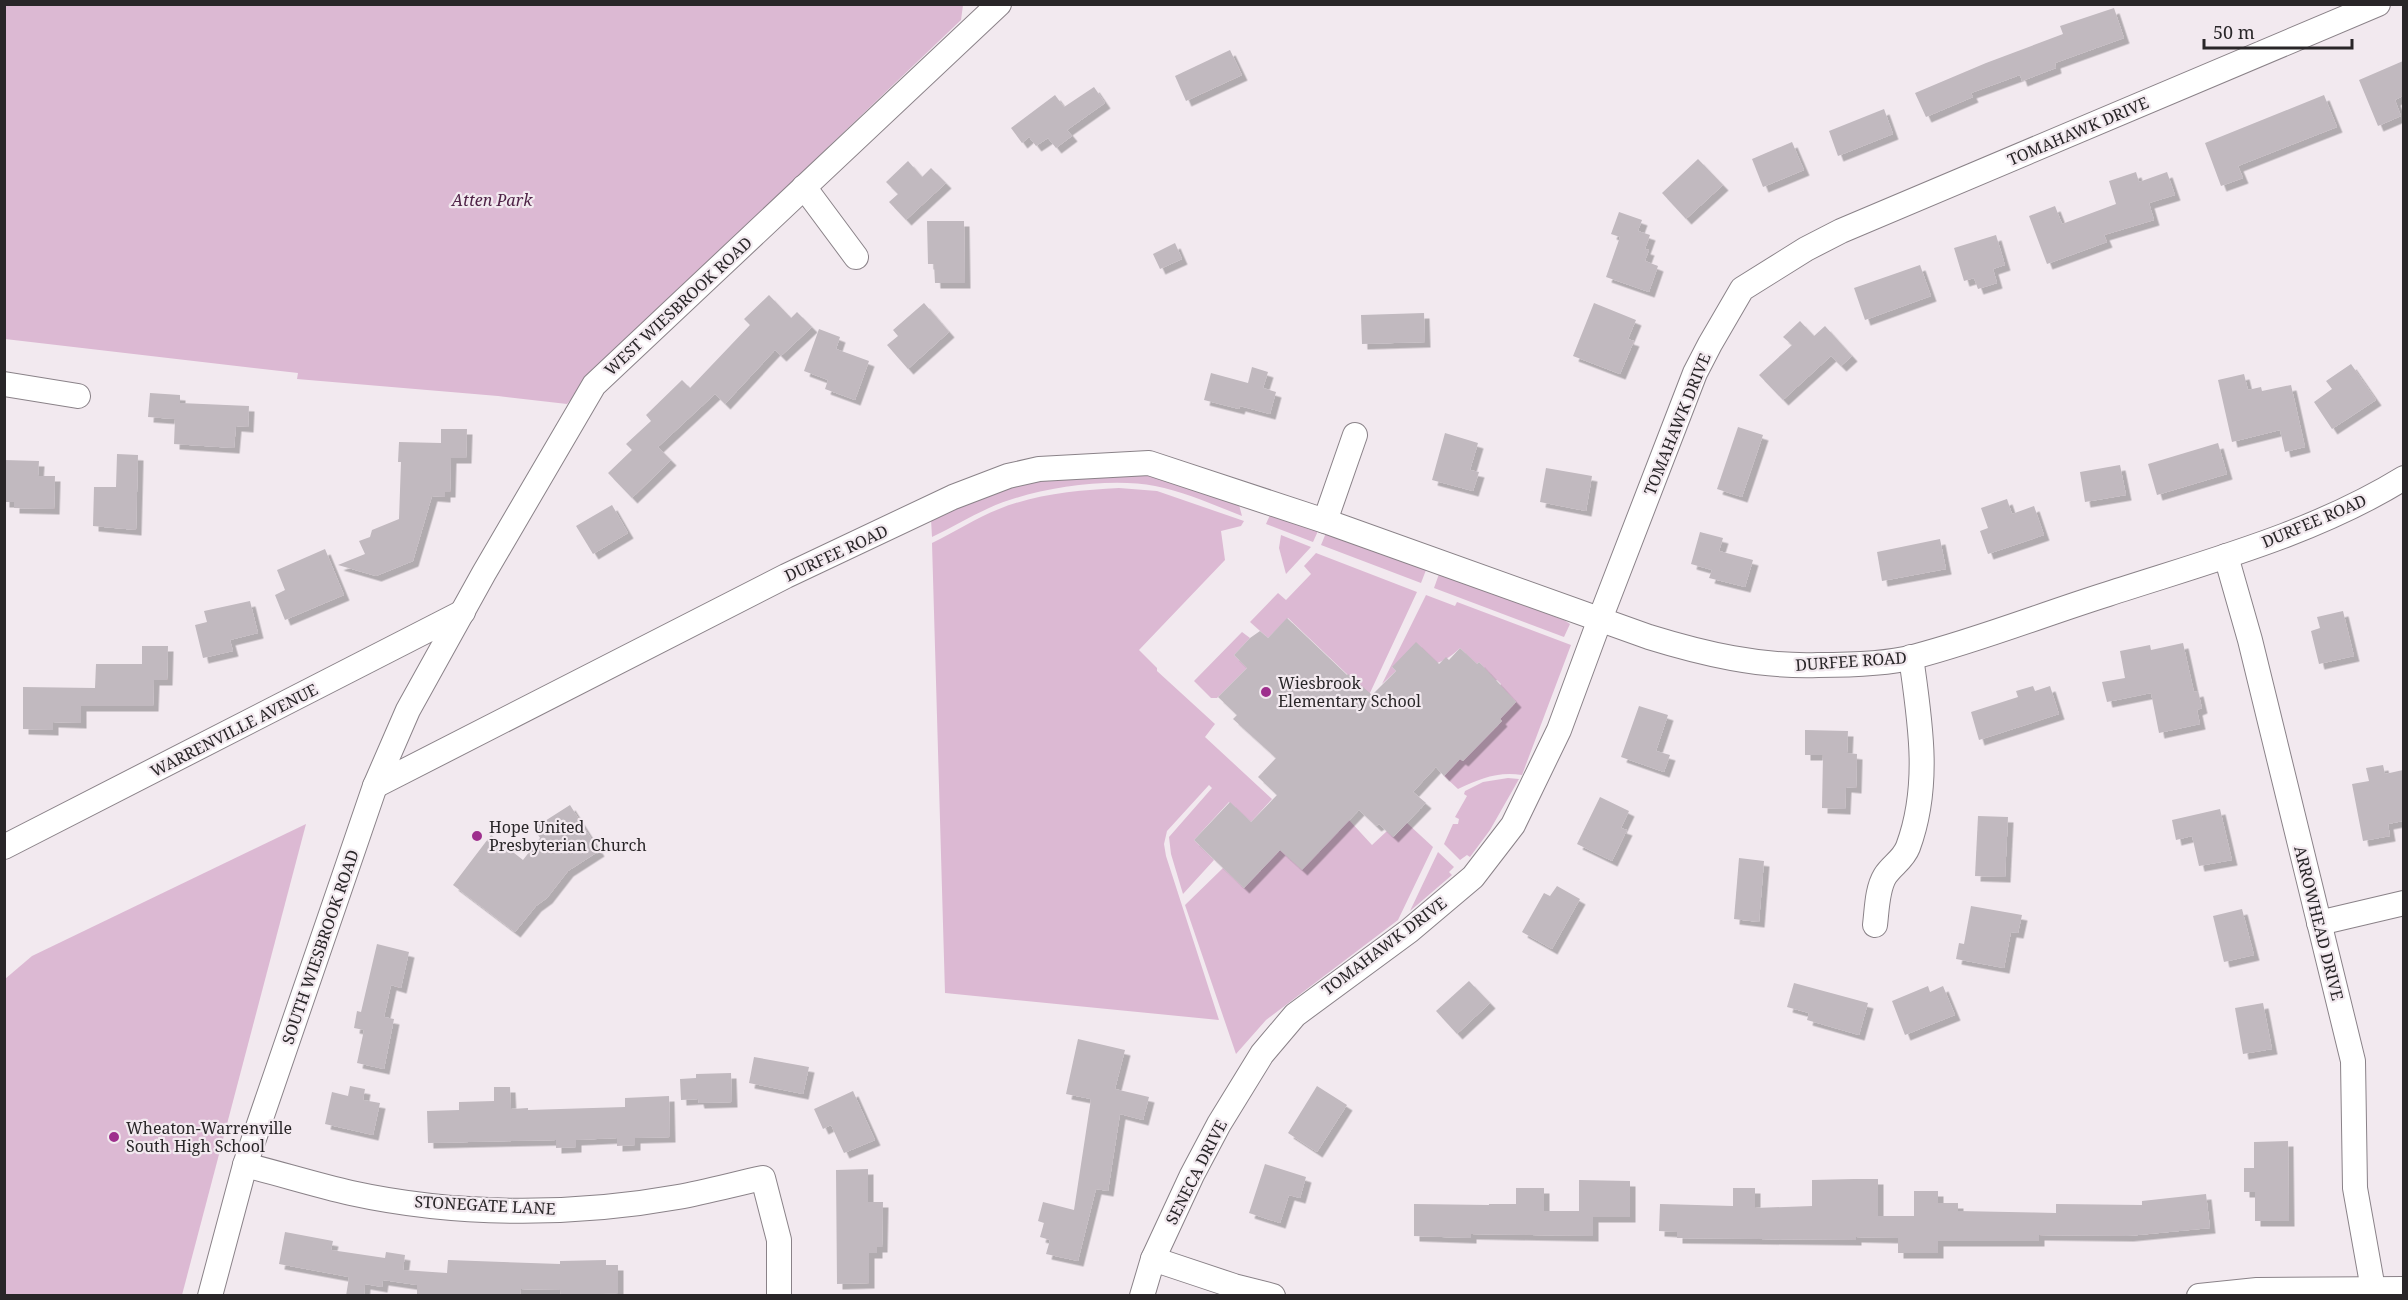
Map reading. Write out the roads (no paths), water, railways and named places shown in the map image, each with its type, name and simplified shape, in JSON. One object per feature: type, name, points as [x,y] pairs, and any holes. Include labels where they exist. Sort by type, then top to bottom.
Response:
[{"type":"street","name":"WEST WIESBROOK ROAD","points":[[463,612],[489,563],[594,385],[999,4]]},
{"type":"street","name":"TOMAHAWK DRIVE","points":[[1262,1054],[1295,1015],[1409,932],[1473,877],[1513,825],[1559,730],[1695,373],[1742,289],[1806,249],[1841,231],[2378,4]]},
{"type":"street","points":[[804,187],[856,257]]},
{"type":"street","points":[[4,384],[78,396]]},
{"type":"street","points":[[1325,521],[1355,435]]},
{"type":"street","name":"DURFEE ROAD","points":[[375,786],[786,576],[953,497],[1008,476],[1039,469],[1149,463],[1325,521],[1693,651],[1728,658],[1817,666],[1911,657],[2226,556],[2311,526],[2361,502],[2403,478]]},
{"type":"street","name":"ARROWHEAD DRIVE","points":[[2226,556],[2250,640],[2353,1061],[2355,1188],[2358,1214],[2375,1292]]},
{"type":"street","name":"SOUTH WIESBROOK ROAD","points":[[210,1296],[245,1165],[375,786],[408,710],[463,612]]},
{"type":"street","name":"WARRENVILLE AVENUE","points":[[4,847],[463,612]]},
{"type":"street","points":[[1875,925],[1881,883],[1886,874],[1903,858],[1920,798],[1922,737],[1911,657]]},
{"type":"street","points":[[2319,923],[2403,903]]},
{"type":"street","name":"SENECA DRIVE","points":[[1142,1296],[1153,1259],[1192,1175],[1262,1054]]},
{"type":"street","name":"STONEGATE LANE","points":[[245,1165],[353,1193],[412,1203],[513,1210],[571,1209],[630,1204],[678,1197],[763,1178],[779,1240],[779,1296]]},
{"type":"street","points":[[1153,1259],[1234,1286],[1273,1296]]},
{"type":"street","points":[[2199,1296],[2257,1290],[2375,1292],[2403,1289]]},
{"type":"place","name":"Wiesbrook Elementary School","points":[[1266,692]]},
{"type":"place","name":"Hope United Presbyterian Church","points":[[477,836]]},
{"type":"place","name":"Wheaton-Warrenville South High School","points":[[114,1137]]},
{"type":"park label","name":"Atten Park","points":[[492,200]]}]
